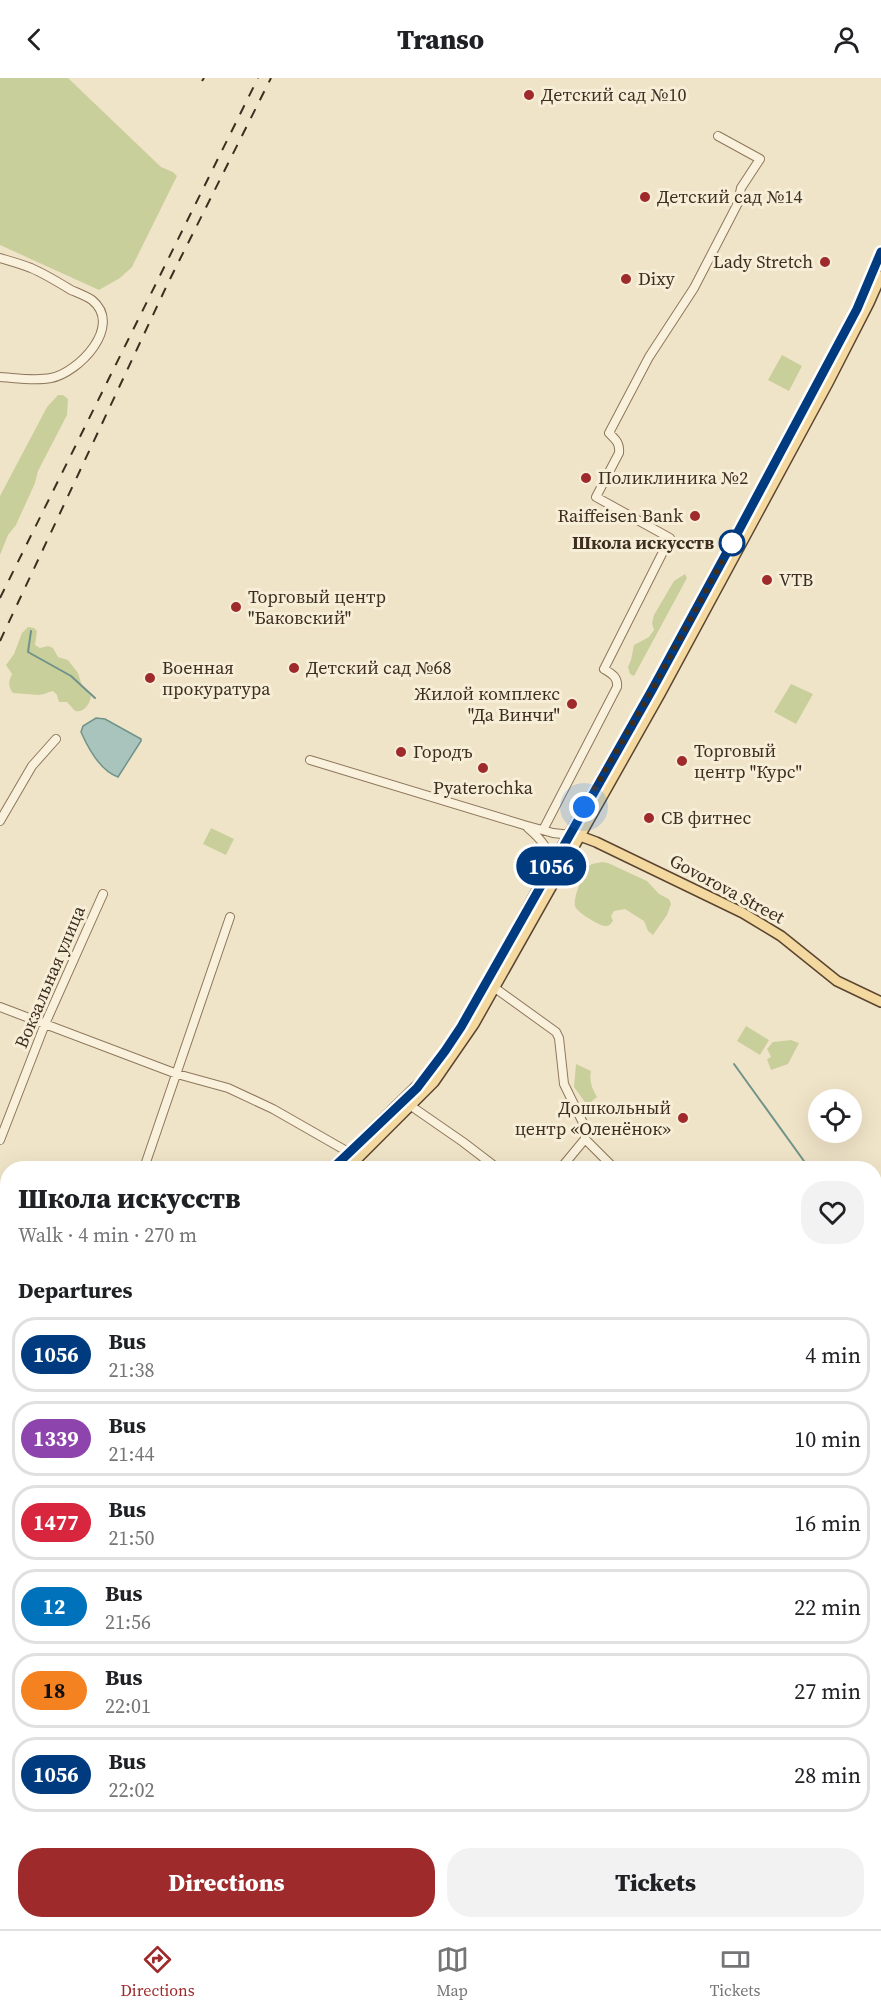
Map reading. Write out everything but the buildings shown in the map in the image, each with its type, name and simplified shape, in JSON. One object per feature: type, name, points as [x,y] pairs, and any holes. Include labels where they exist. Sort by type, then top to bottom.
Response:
[{"type":"main road","points":[[341,1161],[417,1088],[445,1051],[481,994],[652,690],[817,385],[862,299],[881,252]]},
{"type":"main road","points":[[355,1161],[434,1082],[495,988],[665,684],[828,383],[881,276]]},
{"type":"main road","name":"Govorova Street","points":[[580,836],[743,913],[781,936],[837,981],[881,1002]]},
{"type":"street","points":[[543,830],[617,687],[617,680],[614,676],[603,669],[670,538],[596,497],[619,453],[620,446],[609,434],[650,357],[694,288],[738,202],[741,188],[760,159],[718,136]]},
{"type":"street","points":[[0,258],[30,267],[93,301],[101,314],[102,325],[91,351],[66,372],[51,378],[0,377]]},
{"type":"street","points":[[0,821],[32,766],[57,739]]},
{"type":"street","points":[[310,760],[524,825],[580,836]]},
{"type":"street","points":[[524,825],[546,845],[550,856],[550,868]]},
{"type":"street","name":"Вокзальная улица","points":[[0,1140],[45,1024],[103,894]]},
{"type":"street","points":[[146,1161],[230,917]]},
{"type":"street","points":[[495,988],[556,1032],[559,1038],[564,1084],[586,1129],[585,1139],[567,1161]]},
{"type":"street","points":[[0,1007],[177,1074],[237,1092],[273,1109],[350,1153]]},
{"type":"street","points":[[411,1106],[488,1161]]},
{"type":"street","points":[[585,1139],[607,1161]]},
{"type":"green space","points":[[0,78],[68,78],[161,167],[177,176],[132,267],[120,278],[99,290],[0,245]]},
{"type":"green space","points":[[782,355],[802,366],[789,391],[768,380]]},
{"type":"green space","points":[[58,395],[63,395],[68,399],[67,415],[38,471],[16,525],[8,535],[0,555],[0,496],[47,407]]},
{"type":"green space","points":[[685,574],[687,578],[634,676],[630,674],[628,667],[634,645],[649,637],[654,630],[652,623],[654,615],[674,581]]},
{"type":"green space","points":[[28,627],[37,631],[35,645],[40,648],[48,646],[53,648],[58,657],[68,660],[78,673],[82,686],[91,696],[84,709],[75,711],[67,702],[59,702],[53,691],[42,695],[13,693],[9,683],[12,674],[6,665],[14,654],[22,633]]},
{"type":"green space","points":[[791,684],[813,694],[796,724],[774,712]]},
{"type":"green space","points":[[211,828],[234,839],[226,855],[203,844]]},
{"type":"green space","points":[[602,862],[647,881],[659,894],[669,899],[671,904],[667,915],[653,935],[648,931],[644,921],[625,909],[614,911],[611,916],[613,921],[605,926],[598,924],[576,909],[576,898],[584,873],[590,865]]},
{"type":"green space","points":[[746,1026],[769,1040],[760,1055],[737,1041]]},
{"type":"green space","points":[[791,1040],[799,1043],[788,1064],[771,1070],[767,1059],[771,1057],[767,1049],[773,1042]]},
{"type":"green space","points":[[576,1064],[591,1071],[591,1084],[597,1097],[587,1105],[574,1087]]},
{"type":"water","points":[[96,718],[105,719],[141,739],[118,777],[106,770],[91,752],[81,732],[83,726]]},
{"type":"waterway","points":[[31,631],[28,652],[71,676],[95,698]]},
{"type":"waterway","points":[[734,1064],[804,1161]]},
{"type":"railway","points":[[0,598],[258,78]]},
{"type":"railway","points":[[0,641],[168,283],[271,78]]},
{"type":"bus line","name":"1056","points":[[340,1161],[417,1088],[445,1051],[481,994],[732,543],[857,309],[881,252]]},
{"type":"place","name":"Детский сад №10","points":[[529,95]]},
{"type":"place","name":"Детский сад №14","points":[[645,197]]},
{"type":"place","name":"Lady Stretch","points":[[825,262]]},
{"type":"place","name":"Dixy","points":[[626,279]]},
{"type":"place","name":"Поликлиника №2","points":[[586,478]]},
{"type":"place","name":"Raiffeisen Bank","points":[[695,516]]},
{"type":"place","name":"Школа искусств","points":[[732,543]]},
{"type":"place","name":"VTB","points":[[767,580]]},
{"type":"place","name":"Торговый центр \"Баковский\"","points":[[236,607]]},
{"type":"place","name":"Детский сад №68","points":[[294,668]]},
{"type":"place","name":"Военная прокуратура","points":[[150,678]]},
{"type":"place","name":"Жилой комплекс \"Да Винчи\"","points":[[572,704]]},
{"type":"place","name":"Городъ","points":[[401,752]]},
{"type":"place","name":"Торговый центр \"Курс\"","points":[[682,761]]},
{"type":"place","name":"Pyaterochka","points":[[483,768]]},
{"type":"place","name":"СВ фитнес","points":[[649,818]]},
{"type":"place","name":"Дошкольный центр «Оленёнок»","points":[[683,1118]]},
{"type":"route","points":[[584,807],[652,690],[732,543]]}]
